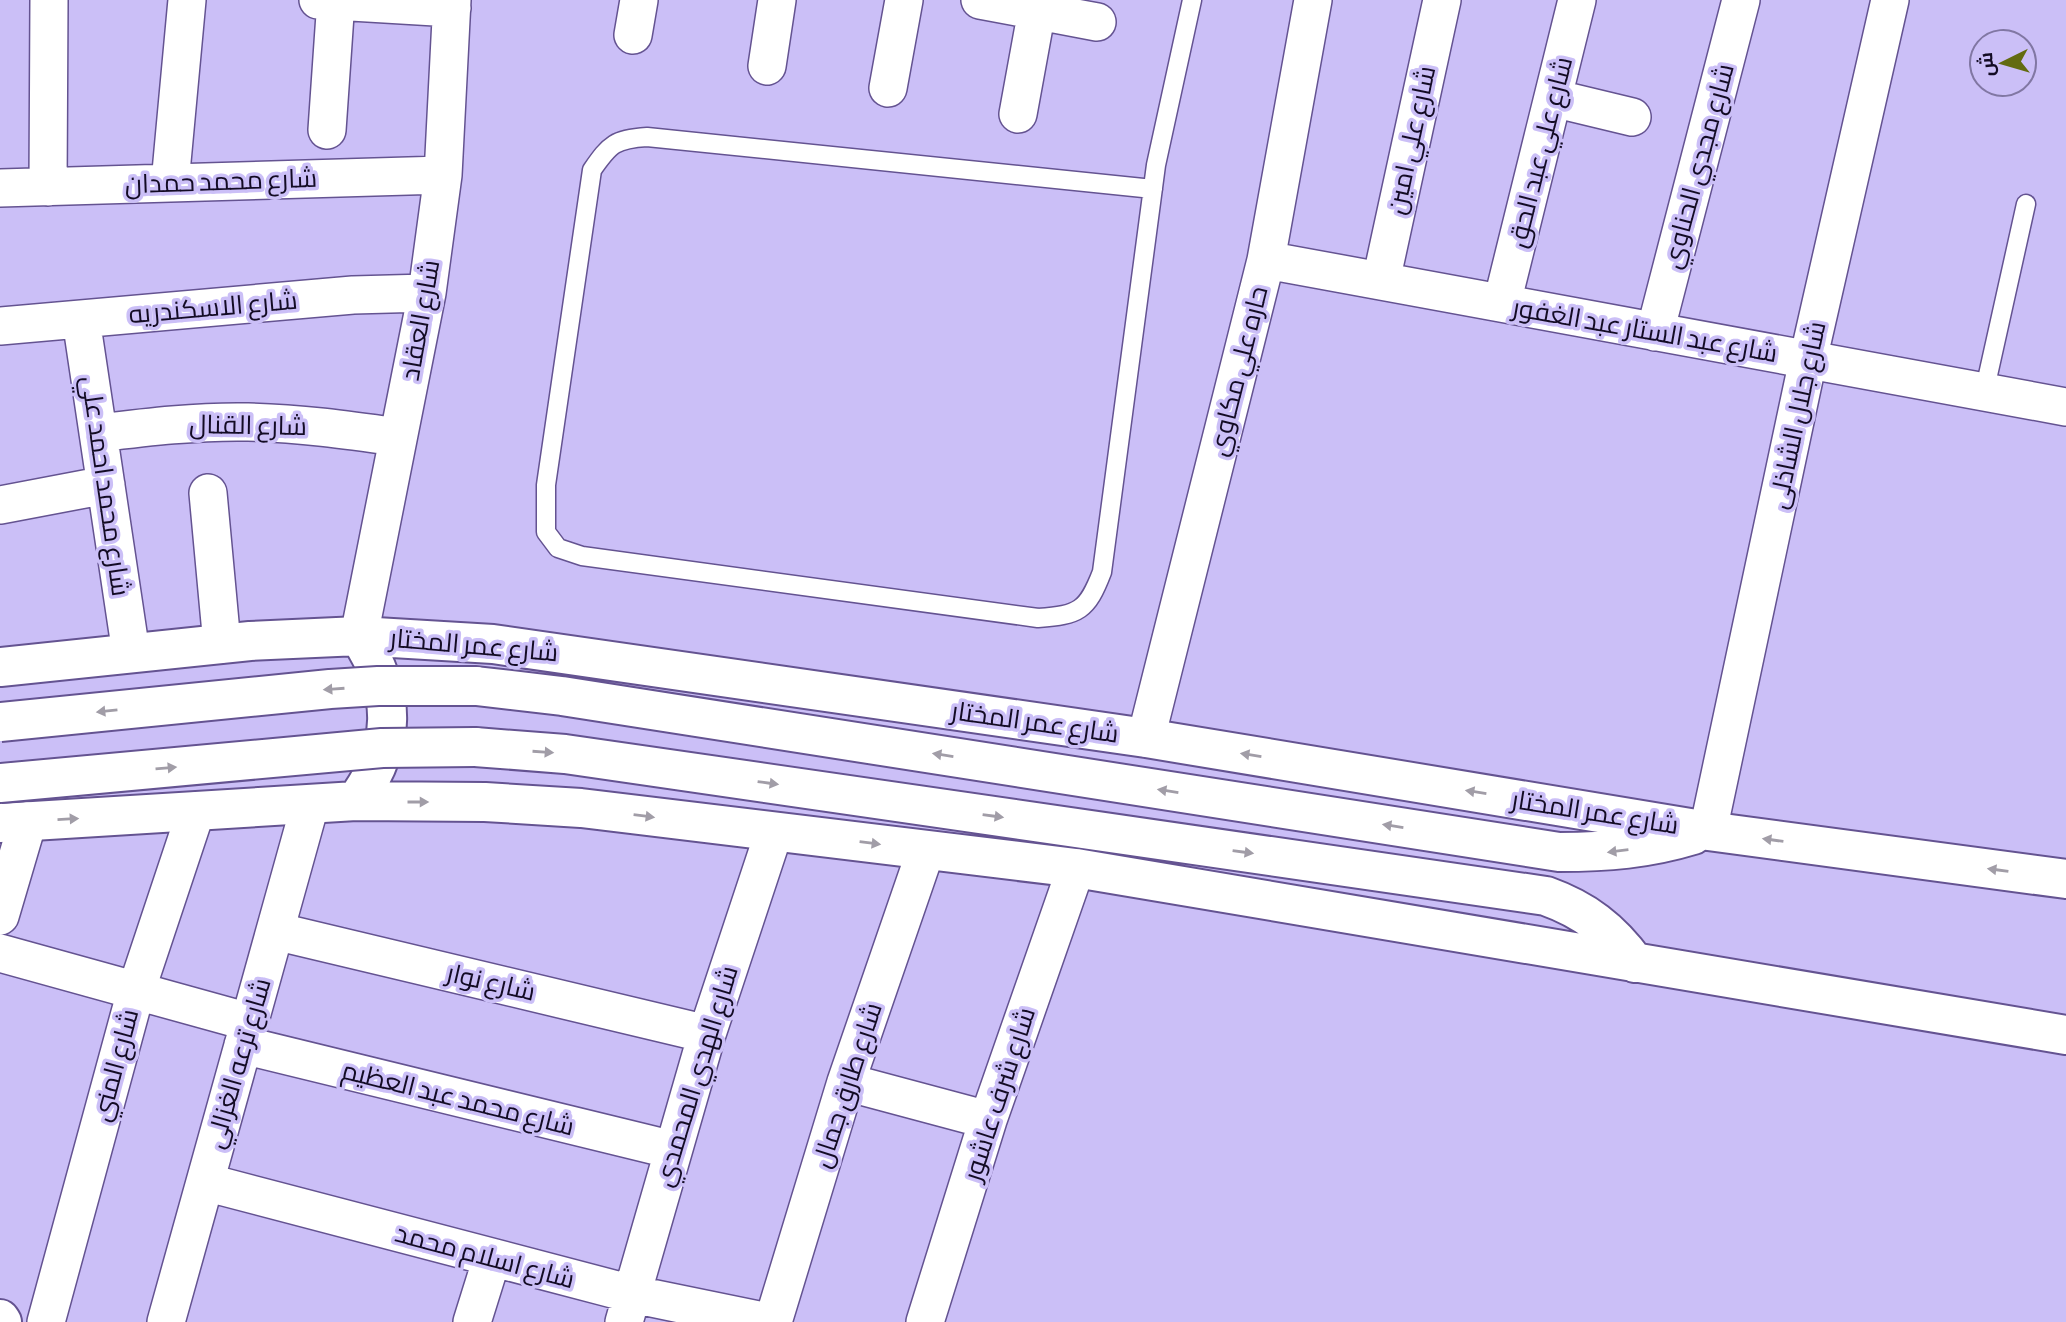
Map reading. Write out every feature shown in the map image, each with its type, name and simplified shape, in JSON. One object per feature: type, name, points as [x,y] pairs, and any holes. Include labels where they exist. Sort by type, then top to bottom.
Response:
[{"type":"main road","name":"شارع عمر المختار","points":[[0,667],[222,644],[359,636],[437,639],[549,650],[1146,738],[1709,831],[2066,879]]},
{"type":"main road","points":[[356,802],[371,781],[382,758],[388,707],[383,681],[373,657],[359,636]]},
{"type":"main road","points":[[0,722],[378,686],[475,686],[576,698],[1559,852],[1609,852],[1647,847],[1709,831]]},
{"type":"main road","points":[[0,783],[382,748],[475,747],[565,754],[1546,897],[1588,914],[1622,944],[1635,963]]},
{"type":"main road","points":[[14,822],[356,802],[485,802],[581,808],[1076,868],[1635,963],[2056,1029]]},
{"type":"street","points":[[48,187],[49,0]]},
{"type":"street","points":[[170,183],[187,0]]},
{"type":"street","points":[[327,130],[330,0],[452,4]]},
{"type":"street","points":[[767,66],[777,0]]},
{"type":"street","points":[[888,88],[904,0]]},
{"type":"street","points":[[980,0],[1097,22]]},
{"type":"street","name":"حاره علي مكاوي","points":[[1146,738],[1266,260],[1313,0]]},
{"type":"street","name":"شارع علي امين","points":[[1381,281],[1442,0]]},
{"type":"street","name":"شارع علي عبد الحق","points":[[1502,303],[1577,0]]},
{"type":"street","name":"شارع مجدي الحناوي","points":[[1655,332],[1741,0]]},
{"type":"street","name":"شارع جلال الشاذلى","points":[[1709,831],[1808,360],[1890,0]]},
{"type":"street","name":"شارع العقاد","points":[[359,636],[427,293],[443,175],[452,4]]},
{"type":"street","points":[[1018,114],[1037,10]]},
{"type":"street","points":[[1553,98],[1632,117]]},
{"type":"street","name":"شارع محمد حمدان","points":[[0,188],[443,175]]},
{"type":"street","name":"شارع عبد الستار عبد الغفور","points":[[1266,260],[2066,407]]},
{"type":"street","name":"شارع الاسكندريه","points":[[0,326],[353,295],[427,293]]},
{"type":"street","name":"شارع محمد احمد علي","points":[[81,319],[131,653]]},
{"type":"street","name":"شارع القنال","points":[[98,433],[173,424],[248,422],[323,426],[397,437]]},
{"type":"street","points":[[0,505],[106,485]]},
{"type":"street","points":[[208,493],[222,644]]},
{"type":"street","name":"شارع ترعه الغزالي","points":[[166,1322],[310,804]]},
{"type":"street","name":"شارع المني","points":[[46,1322],[135,991],[196,811]]},
{"type":"street","points":[[0,916],[14,822]]},
{"type":"street","name":"شارع الهدي المحمدي","points":[[628,1308],[707,1034],[774,832]]},
{"type":"street","name":"شارع طارق جمال","points":[[771,1322],[846,1082],[926,850]]},
{"type":"street","name":"شارع شرف عاشور","points":[[925,1322],[988,1120],[1076,868]]},
{"type":"street","name":"شارع نوار","points":[[275,931],[707,1034]]},
{"type":"street","name":"شارع محمد عبد العظيم","points":[[0,953],[135,991],[246,1034],[673,1150]]},
{"type":"street","points":[[846,1082],[988,1120]]},
{"type":"street","name":"شارع اسلام محمد","points":[[205,1182],[492,1258],[628,1308],[771,1322]]},
{"type":"street","points":[[472,1322],[492,1258]]},
{"type":"lane","points":[[1153,189],[647,136],[624,139],[606,149],[592,170],[546,485],[546,532],[558,548],[582,556],[1038,618],[1070,615],[1092,598],[1102,572],[1153,189],[1192,0]]},
{"type":"lane","points":[[1984,393],[2026,204]]}]
